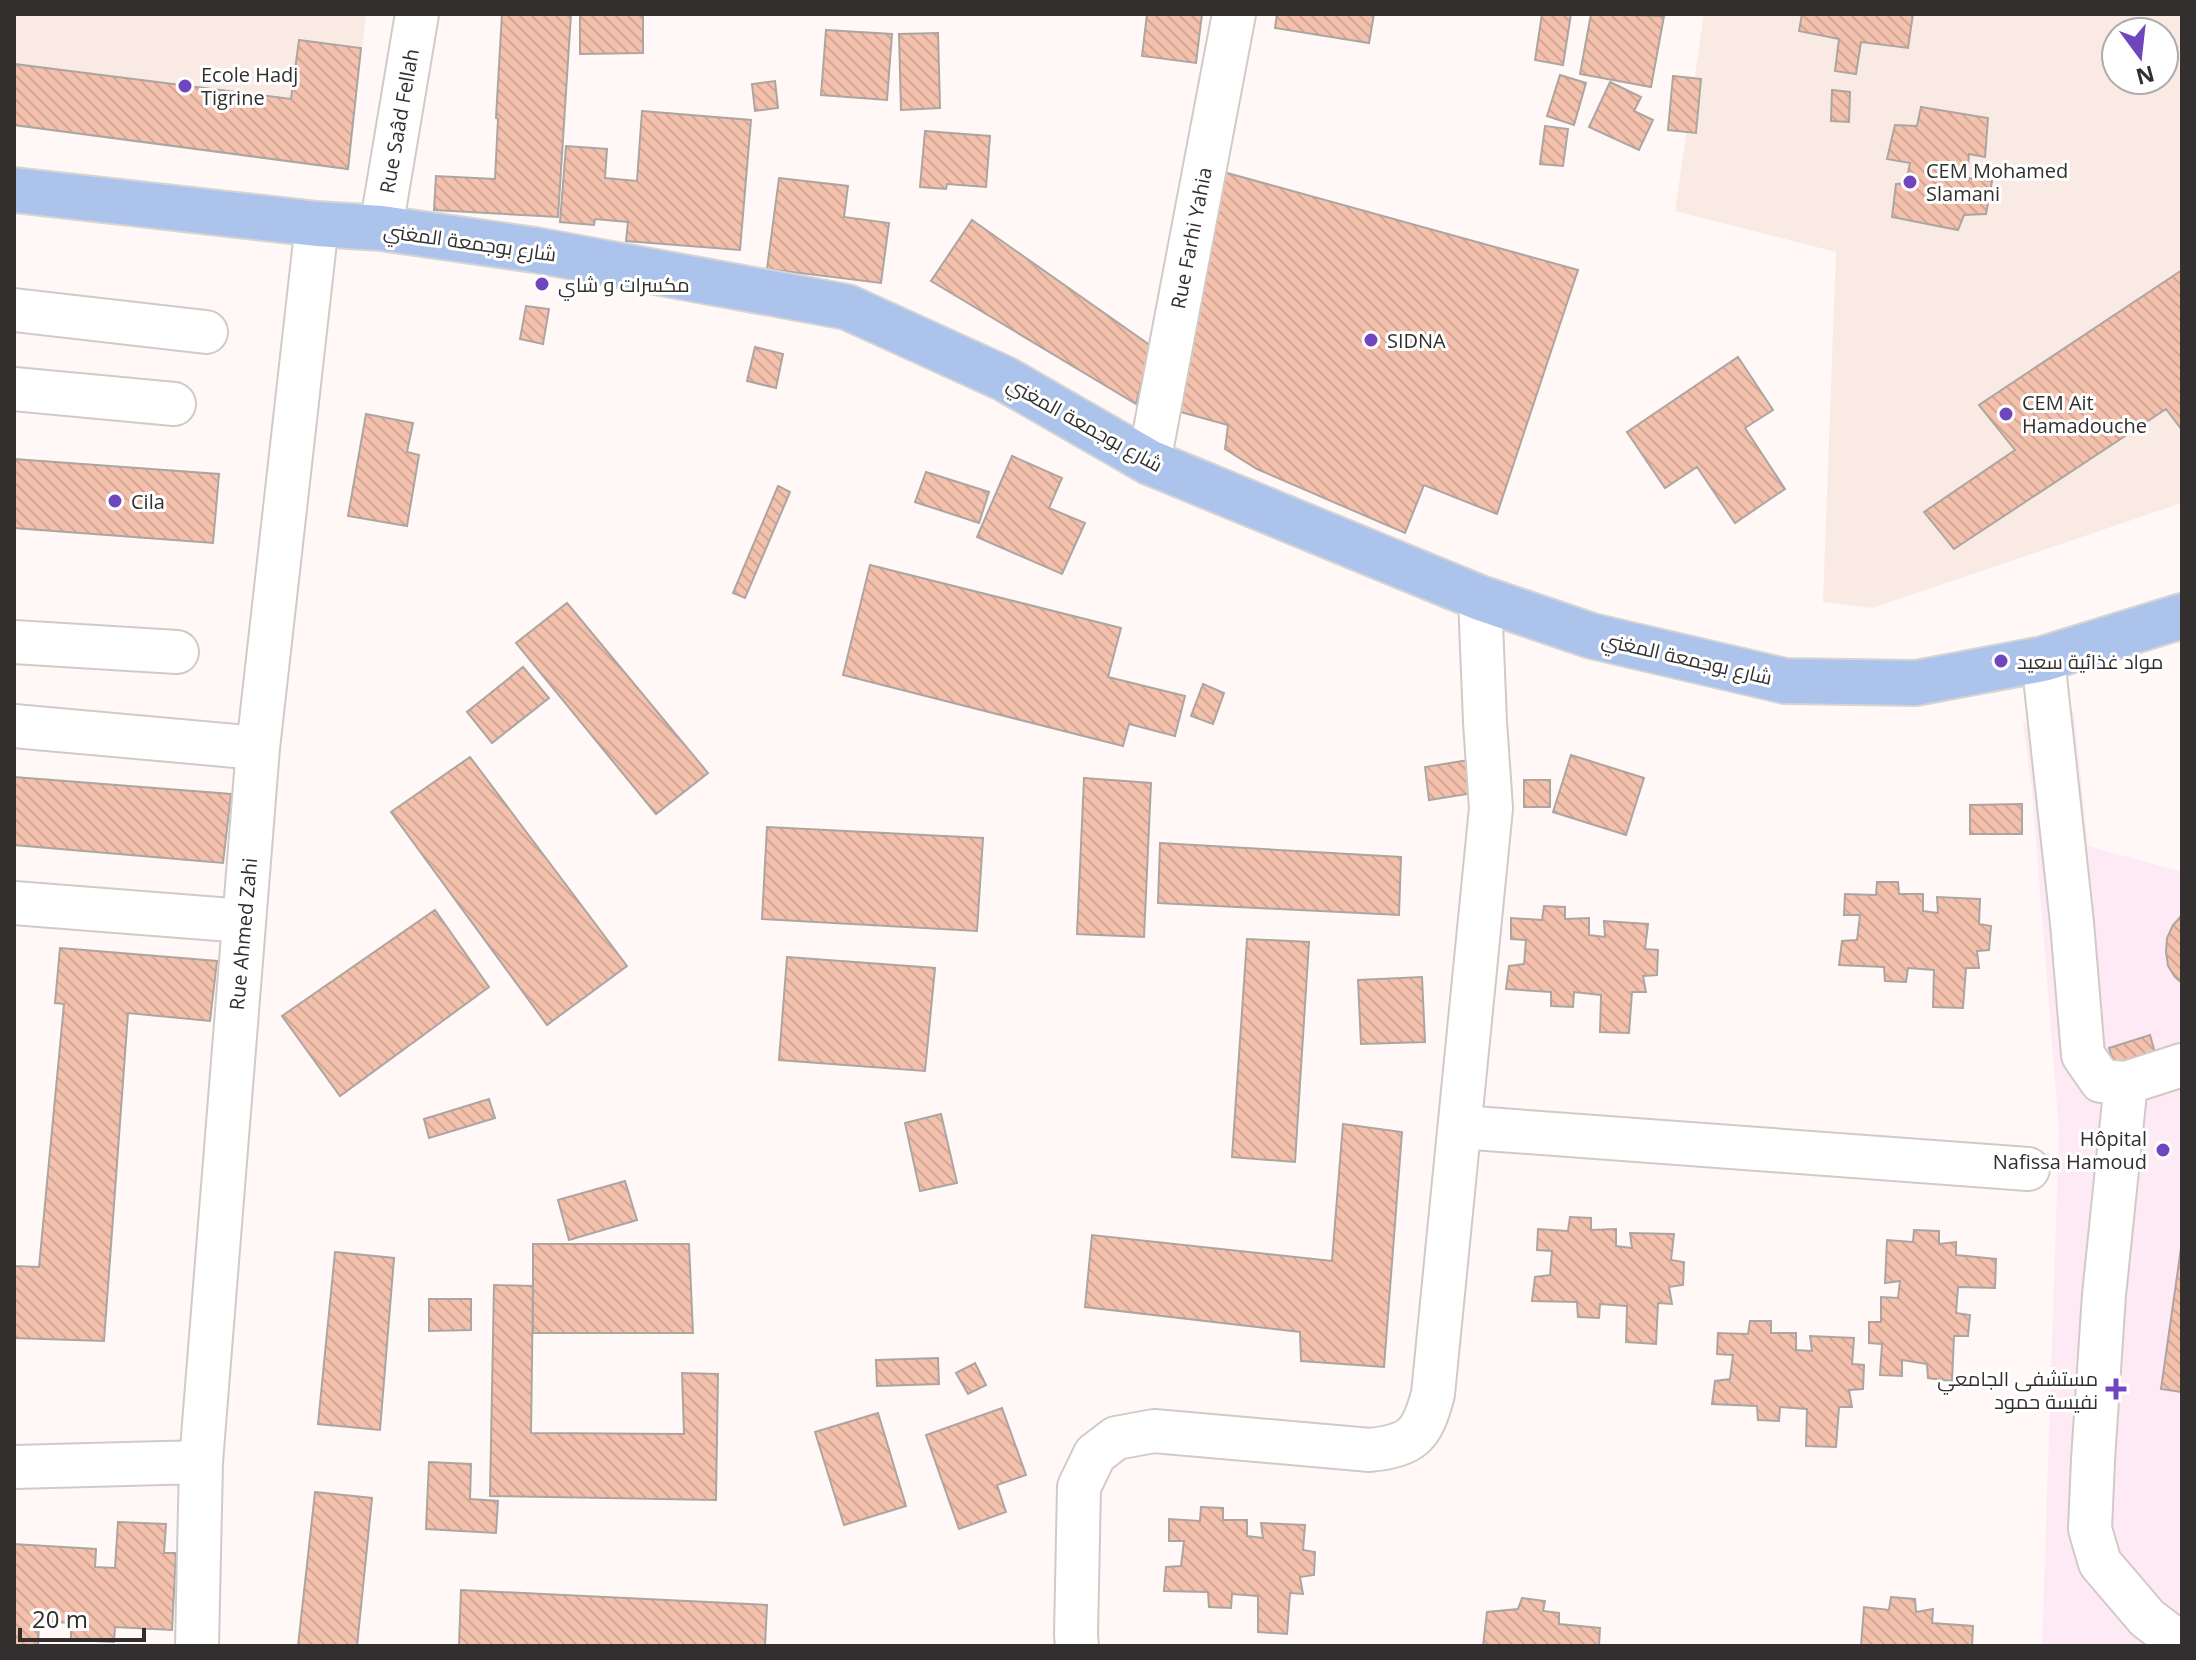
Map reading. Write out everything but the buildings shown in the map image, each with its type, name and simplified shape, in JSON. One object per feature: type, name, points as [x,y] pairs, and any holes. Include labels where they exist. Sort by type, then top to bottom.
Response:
[{"type":"main road","name":"شارع بوجمعة المغني","points":[[14,190],[317,224],[381,228],[535,250],[847,307],[1005,379],[1149,462],[1480,598],[1592,636],[1785,681],[1916,683],[2043,659],[2182,616]]},
{"type":"street","name":"Rue Saâd Fellah","points":[[381,228],[417,14]]},
{"type":"street","name":"Rue Farhi Yahia","points":[[1149,462],[1234,14]]},
{"type":"street","name":"Rue Ahmed Zahi","points":[[197,1646],[201,1462],[258,748],[317,224]]},
{"type":"street","points":[[14,310],[206,332]]},
{"type":"street","points":[[14,389],[174,404]]},
{"type":"street","points":[[1077,1646],[1079,1487],[1095,1454],[1116,1438],[1154,1431],[1370,1450],[1394,1448],[1412,1438],[1426,1422],[1433,1394],[1491,808],[1480,598]]},
{"type":"street","points":[[14,642],[177,652]]},
{"type":"street","points":[[2043,659],[2083,1055],[2101,1081],[2126,1083],[2182,1065]]},
{"type":"street","points":[[14,726],[258,748]]},
{"type":"street","points":[[14,903],[244,921]]},
{"type":"street","points":[[2126,1083],[2103,1310],[2090,1529],[2100,1563],[2147,1618],[2182,1645]]},
{"type":"street","points":[[1460,1127],[2028,1169]]},
{"type":"street","points":[[14,1467],[201,1462]]},
{"type":"shaded area","name":"Ecole Hadj Tigrine","points":[[14,14],[366,14],[348,169],[14,125]]},
{"type":"shaded area","points":[[1704,14],[2182,14],[2182,503],[1872,608],[1823,602],[1836,252],[1675,211]]},
{"type":"shaded area","name":"مستشفى الجامعي نفيسة حمود","points":[[2074,711],[2088,846],[2182,872],[2182,1646],[2042,1646],[2059,1132],[2032,790],[2023,723]]},
{"type":"place","name":"Ecole Hadj Tigrine","points":[[185,86]]},
{"type":"place","name":"CEM Mohamed Slamani","points":[[1910,182]]},
{"type":"place","name":"مكسرات و شاي","points":[[542,284]]},
{"type":"place","name":"SIDNA","points":[[1371,340]]},
{"type":"place","name":"CEM Ait Hamadouche","points":[[2006,414]]},
{"type":"place","name":"Cila","points":[[115,501]]},
{"type":"place","name":"مواد غذائية سعيد","points":[[2001,661]]},
{"type":"place","name":"Hôpital Nafissa Hamoud","points":[[2163,1150]]},
{"type":"place","name":"مستشفى الجامعي نفيسة حمود","points":[[2116,1389]]}]
